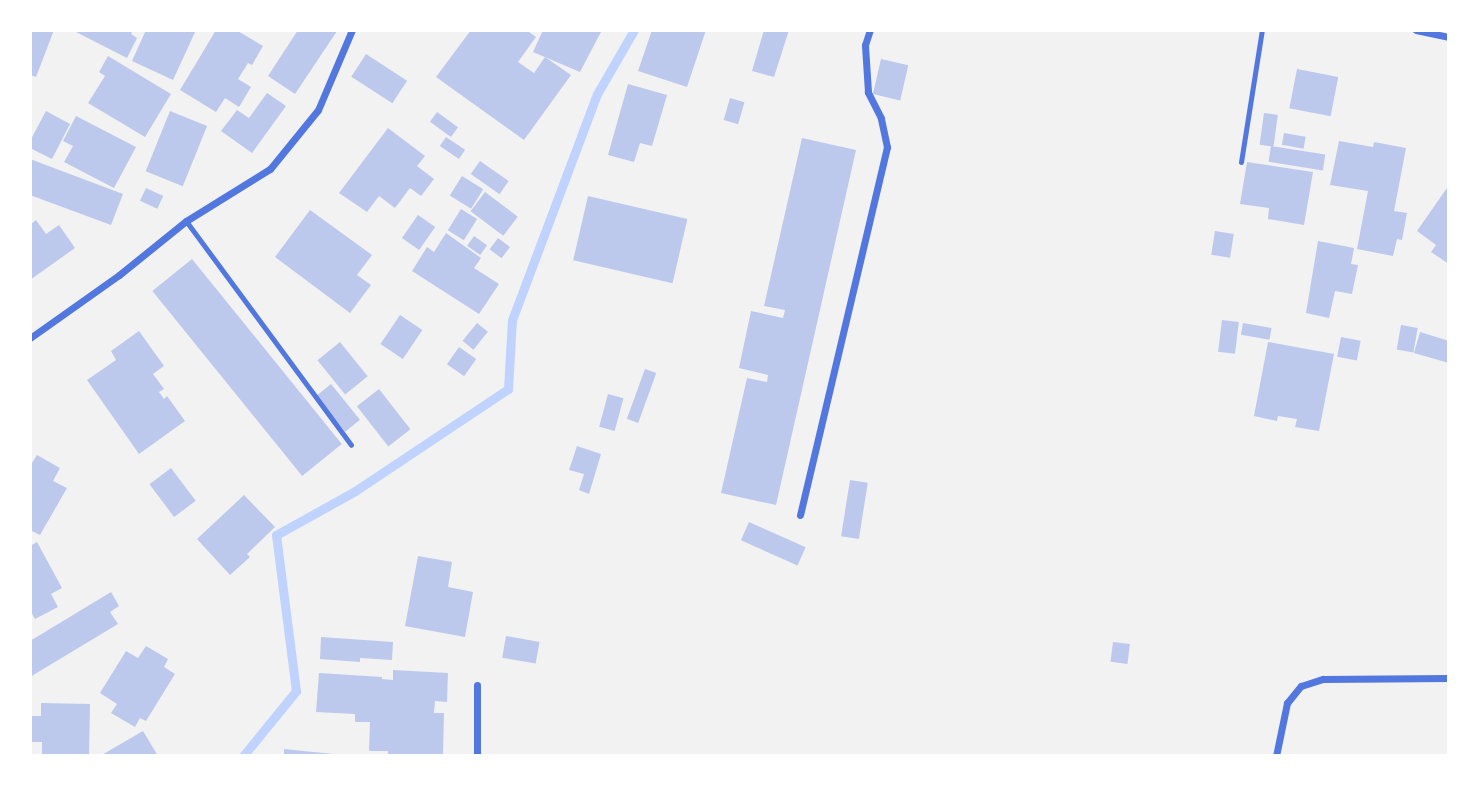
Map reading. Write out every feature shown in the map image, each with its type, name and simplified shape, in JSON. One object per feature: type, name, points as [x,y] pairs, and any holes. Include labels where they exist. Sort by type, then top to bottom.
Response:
[{"type":"street","points":[[30,338],[119,275],[186,221],[270,169],[318,110],[352,30]]},
{"type":"street","points":[[800,514],[887,148],[881,118],[868,93],[865,45],[870,30]]},
{"type":"street","points":[[1416,30],[1449,37]]},
{"type":"street","points":[[1276,756],[1287,703],[1301,686],[1324,679],[1449,678]]},
{"type":"street","points":[[477,685],[477,756]]},
{"type":"lane","points":[[1241,162],[1262,30]]},
{"type":"lane","points":[[186,221],[351,445]]},
{"type":"building","points":[[30,30],[54,30],[36,77],[30,75]]},
{"type":"building","points":[[72,30],[133,30],[131,34],[137,38],[127,58]]},
{"type":"building","points":[[146,30],[196,30],[173,80],[132,61]]},
{"type":"building","points":[[216,30],[236,30],[263,46],[252,65],[248,63],[238,79],[251,87],[239,107],[225,98],[216,112],[180,90]]},
{"type":"building","points":[[298,30],[337,31],[295,94],[268,76]]},
{"type":"building","points":[[471,30],[526,30],[536,37],[518,62],[534,73],[545,57],[571,75],[524,140],[436,77]]},
{"type":"building","points":[[543,30],[602,30],[580,72],[533,52]]},
{"type":"building","points":[[652,30],[706,30],[687,87],[638,71]]},
{"type":"building","points":[[764,30],[789,30],[774,77],[752,71]]},
{"type":"building","points":[[366,54],[407,81],[392,103],[351,77]]},
{"type":"building","points":[[108,56],[171,94],[145,137],[88,103],[105,76],[99,72]]},
{"type":"building","points":[[881,59],[908,65],[900,100],[873,94]]},
{"type":"building","points":[[1297,69],[1338,77],[1331,116],[1289,108]]},
{"type":"building","points":[[628,84],[667,95],[652,146],[640,143],[634,162],[608,155]]},
{"type":"building","points":[[267,93],[286,106],[252,153],[221,131],[237,110],[249,118]]},
{"type":"building","points":[[730,98],[744,102],[738,124],[724,120]]},
{"type":"building","points":[[46,111],[70,124],[52,159],[30,148],[30,141]]},
{"type":"building","points":[[170,111],[207,126],[183,186],[146,171]]},
{"type":"building","points":[[437,112],[458,127],[451,137],[430,122]]},
{"type":"building","points":[[1264,113],[1278,115],[1273,147],[1260,145]]},
{"type":"building","points":[[76,116],[136,147],[114,188],[64,162],[73,146],[63,141]]},
{"type":"building","points":[[388,128],[425,156],[417,166],[434,179],[421,196],[410,188],[395,208],[379,196],[367,212],[339,193]]},
{"type":"building","points":[[1284,133],[1306,137],[1304,149],[1282,145]]},
{"type":"building","points":[[446,137],[465,150],[459,159],[440,146]]},
{"type":"building","points":[[802,138],[856,150],[776,505],[721,493],[747,378],[767,382],[768,375],[739,368],[751,311],[783,318],[785,310],[764,306]]},
{"type":"building","points":[[1339,141],[1373,147],[1374,142],[1406,148],[1394,211],[1407,213],[1402,240],[1397,239],[1393,256],[1357,249],[1368,191],[1330,185]]},
{"type":"building","points":[[1271,146],[1325,155],[1323,170],[1268,162]]},
{"type":"building","points":[[30,159],[123,194],[111,225],[30,195]]},
{"type":"building","points":[[480,161],[509,181],[499,194],[471,174]]},
{"type":"building","points":[[1247,162],[1313,172],[1304,225],[1268,219],[1269,208],[1240,204]]},
{"type":"building","points":[[462,176],[483,189],[471,209],[450,196]]},
{"type":"building","points":[[1449,185],[1449,264],[1431,252],[1436,245],[1417,231]]},
{"type":"building","points":[[146,188],[163,196],[157,209],[140,201]]},
{"type":"building","points":[[485,192],[518,217],[503,236],[471,211]]},
{"type":"building","points":[[588,196],[687,219],[673,283],[573,260]]},
{"type":"building","points":[[461,209],[477,219],[464,240],[448,230]]},
{"type":"building","points":[[310,210],[372,255],[357,275],[371,285],[350,313],[275,257]]},
{"type":"building","points":[[418,215],[435,227],[419,250],[402,238]]},
{"type":"building","points":[[36,220],[46,234],[59,225],[75,248],[30,280],[30,225]]},
{"type":"building","points":[[1215,231],[1234,234],[1230,258],[1211,255]]},
{"type":"building","points":[[446,233],[481,258],[474,268],[499,284],[479,314],[412,271],[427,247],[434,252]]},
{"type":"building","points":[[474,236],[487,245],[480,255],[467,246]]},
{"type":"building","points":[[498,238],[510,247],[502,258],[490,249]]},
{"type":"building","points":[[1318,241],[1354,248],[1351,264],[1358,265],[1352,294],[1335,291],[1329,318],[1306,313]]},
{"type":"building","points":[[192,259],[342,444],[302,476],[152,291]]},
{"type":"building","points":[[400,315],[422,330],[403,359],[380,344]]},
{"type":"building","points":[[1222,320],[1239,322],[1235,354],[1218,352]]},
{"type":"building","points":[[477,323],[488,332],[473,350],[463,341]]},
{"type":"building","points":[[1243,323],[1272,328],[1269,340],[1241,335]]},
{"type":"building","points":[[1401,325],[1418,328],[1413,353],[1397,350]]},
{"type":"building","points":[[139,331],[164,366],[153,374],[164,389],[159,392],[164,399],[167,396],[185,421],[139,454],[87,380],[116,360],[111,351]]},
{"type":"building","points":[[1420,332],[1449,341],[1449,363],[1414,353]]},
{"type":"building","points":[[1341,337],[1361,341],[1357,360],[1337,357]]},
{"type":"building","points":[[340,342],[368,376],[345,394],[317,360]]},
{"type":"building","points":[[1268,342],[1334,354],[1319,431],[1295,427],[1297,419],[1278,416],[1277,421],[1254,416]]},
{"type":"building","points":[[459,347],[476,359],[464,376],[447,364]]},
{"type":"building","points":[[645,369],[656,373],[638,423],[627,419]]},
{"type":"building","points":[[331,384],[360,420],[345,432],[316,396]]},
{"type":"building","points":[[379,389],[410,429],[388,446],[357,406]]},
{"type":"building","points":[[608,394],[623,398],[615,431],[599,427]]},
{"type":"building","points":[[577,446],[601,454],[589,494],[579,490],[584,474],[569,470]]},
{"type":"building","points":[[37,455],[60,468],[53,481],[67,488],[40,535],[30,530],[30,466]]},
{"type":"building","points":[[171,468],[196,501],[174,517],[149,484]]},
{"type":"building","points":[[850,480],[868,483],[859,539],[841,536]]},
{"type":"building","points":[[244,495],[275,527],[247,554],[250,557],[230,575],[197,539]]},
{"type":"building","points":[[749,522],[806,547],[798,565],[741,540]]},
{"type":"building","points":[[37,542],[62,588],[51,594],[58,607],[35,619],[30,610],[30,546]]},
{"type":"building","points":[[418,556],[452,562],[448,587],[473,592],[465,637],[405,626]]},
{"type":"building","points":[[111,592],[119,606],[110,612],[118,624],[30,677],[30,641]]},
{"type":"building","points":[[506,636],[539,642],[536,664],[502,658]]},
{"type":"building","points":[[321,637],[393,642],[392,660],[360,658],[360,662],[320,659]]},
{"type":"building","points":[[1113,642],[1130,644],[1127,664],[1111,662]]},
{"type":"building","points":[[146,646],[168,659],[164,667],[175,674],[146,721],[140,718],[135,727],[111,713],[117,704],[100,693],[126,651],[138,658]]},
{"type":"building","points":[[393,670],[448,673],[447,702],[435,701],[434,713],[444,713],[443,754],[388,756],[388,751],[369,751],[370,722],[355,722],[355,714],[316,712],[319,673],[393,680]]},
{"type":"building","points":[[41,703],[90,704],[89,756],[42,755],[42,742],[30,742],[30,716],[41,716]]},
{"type":"building","points":[[143,731],[158,756],[100,756]]},
{"type":"building","points":[[284,749],[333,754],[284,756]]},
{"type":"waterway","points":[[243,756],[296,691],[276,535],[355,491],[508,389],[512,320],[597,94],[634,30]]}]
